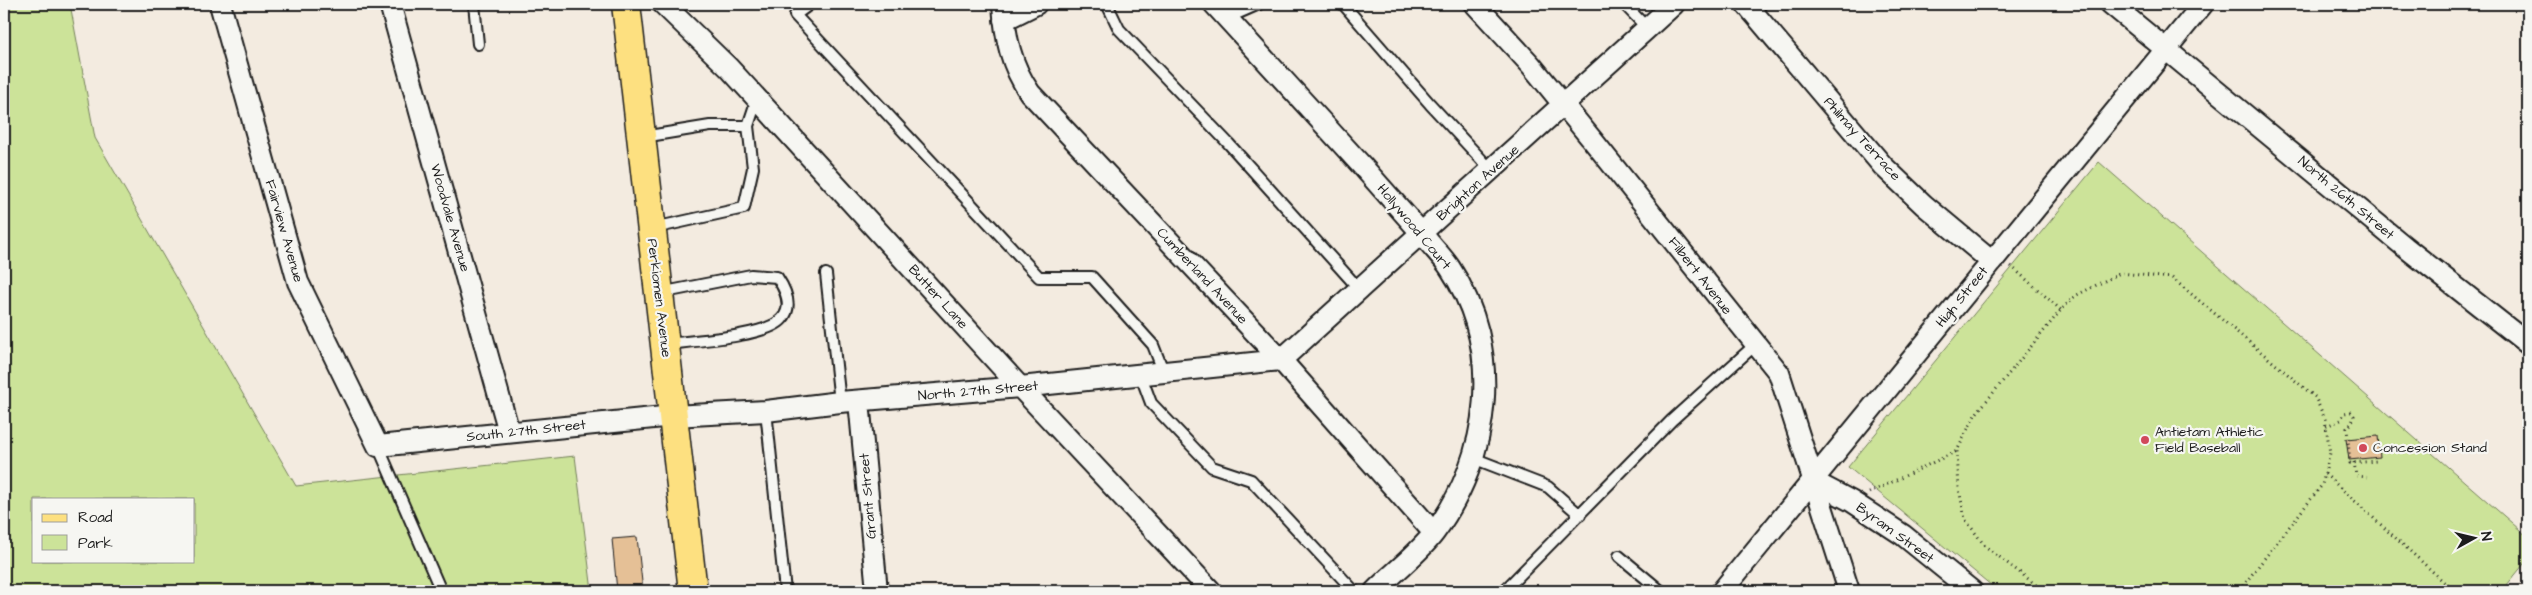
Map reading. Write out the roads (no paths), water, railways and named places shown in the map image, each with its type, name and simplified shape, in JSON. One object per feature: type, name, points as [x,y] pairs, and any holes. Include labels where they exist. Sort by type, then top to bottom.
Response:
[{"type":"main road","name":"Perkiomen Avenue","points":[[626,4],[639,137],[693,591]]},
{"type":"street","name":"Fairview Avenue","points":[[220,4],[298,282],[378,446]]},
{"type":"street","name":"Woodvale Avenue","points":[[390,4],[509,432]]},
{"type":"street","name":"Butter Lane","points":[[663,4],[757,98],[1020,387],[1211,591]]},
{"type":"street","points":[[1003,12],[1036,4]]},
{"type":"street","name":"Filbert Avenue","points":[[1475,4],[1564,105],[1755,346],[1779,373],[1848,591]]},
{"type":"street","name":"Brighton Avenue","points":[[1281,360],[1422,235],[1674,4]]},
{"type":"street","name":"Philmay Terrace","points":[[1746,4],[1883,166],[1924,205],[1999,262]]},
{"type":"street","name":"North 26th Street","points":[[2111,4],[2398,240],[2528,344]]},
{"type":"street","name":"High Street","points":[[1722,591],[1999,262],[2166,48],[2203,4]]},
{"type":"street","name":"Hollywood Court","points":[[1221,11],[1422,235],[1453,273],[1468,301],[1477,328],[1483,358],[1485,391],[1483,421],[1473,458],[1461,488],[1434,533],[1375,591]]},
{"type":"street","name":"Cumberland Avenue","points":[[1003,12],[1014,65],[1030,93],[1281,360],[1434,533]]},
{"type":"street","name":"North 27th Street","points":[[673,416],[766,410],[1141,376],[1281,360]]},
{"type":"street","name":"Grant Street","points":[[850,401],[877,591]]},
{"type":"street","name":"South 27th Street","points":[[378,446],[673,416]]},
{"type":"street","name":"Byram Street","points":[[1813,481],[1851,501],[1902,535],[1972,591]]},
{"type":"lane","points":[[474,4],[478,44]]},
{"type":"lane","points":[[810,4],[795,15],[1039,277],[1092,277],[1153,345],[1164,373]]},
{"type":"lane","points":[[1106,4],[1119,29],[1229,144],[1360,290]]},
{"type":"lane","points":[[1221,11],[1259,4]]},
{"type":"lane","points":[[1343,4],[1492,171]]},
{"type":"lane","points":[[1624,4],[1646,28]]},
{"type":"lane","points":[[650,228],[744,208],[753,168],[748,126],[757,98]]},
{"type":"lane","points":[[639,137],[710,126],[748,126]]},
{"type":"lane","points":[[826,274],[850,401]]},
{"type":"lane","points":[[659,294],[751,275],[777,277],[786,291],[788,310],[781,320],[769,326],[731,337],[665,344]]},
{"type":"lane","points":[[1504,591],[1672,420],[1755,346]]},
{"type":"lane","points":[[1141,376],[1151,403],[1212,468],[1251,480],[1354,591]]},
{"type":"lane","points":[[766,410],[785,591]]},
{"type":"lane","points":[[378,446],[441,591]]},
{"type":"lane","points":[[1473,458],[1548,487],[1580,515]]},
{"type":"lane","points":[[1619,556],[1661,591]]},
{"type":"place","name":"Antietam Athletic Field Baseball","points":[[2145,440]]},
{"type":"place","name":"Concession Stand","points":[[2363,448]]}]
